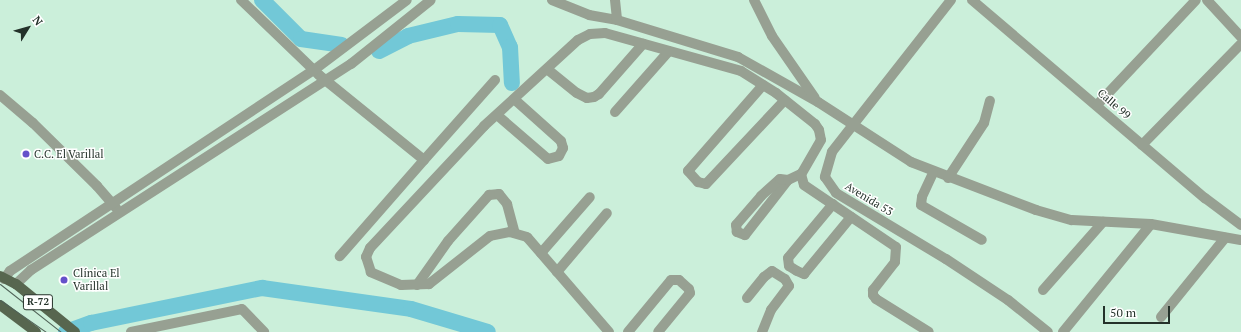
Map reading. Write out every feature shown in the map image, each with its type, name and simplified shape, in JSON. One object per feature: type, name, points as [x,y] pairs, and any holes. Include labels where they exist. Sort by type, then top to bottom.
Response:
[{"type":"main road","name":"R-72","points":[[2,277],[16,284],[74,331]]},
{"type":"main road","name":"R-72","points":[[0,305],[36,332]]},
{"type":"street","points":[[241,0],[314,70],[424,160]]},
{"type":"street","points":[[2,277],[314,70],[407,0]]},
{"type":"street","points":[[16,284],[31,270],[119,212],[326,80],[431,0]]},
{"type":"street","points":[[552,0],[589,15],[617,20],[738,57],[818,102],[892,152],[933,173],[1050,214],[1072,220],[1151,224],[1241,240]]},
{"type":"street","points":[[615,0],[617,20]]},
{"type":"street","points":[[754,0],[772,36],[818,102]]},
{"type":"street","name":"Avenida 53","points":[[951,0],[832,152],[825,177],[836,193],[946,259],[1008,300],[1048,332]]},
{"type":"street","name":"Calle 99","points":[[972,0],[1097,105],[1142,145],[1241,225]]},
{"type":"street","points":[[1097,105],[1196,0]]},
{"type":"street","points":[[1207,0],[1241,37]]},
{"type":"street","points":[[609,332],[528,237],[514,233],[497,233],[490,236],[444,274],[429,284],[401,285],[371,272],[366,257],[370,248],[514,99],[578,40],[590,34],[605,33],[741,71],[785,100],[819,130],[821,140],[801,174],[788,180],[745,235],[737,232],[736,225],[761,196],[780,179],[788,180]]},
{"type":"street","points":[[547,69],[577,93],[587,98],[594,97],[599,94],[643,44]]},
{"type":"street","points":[[1142,145],[1241,44]]},
{"type":"street","points":[[615,112],[669,51]]},
{"type":"street","points":[[340,256],[494,80]]},
{"type":"street","points":[[763,85],[688,171],[698,182],[706,184],[785,100]]},
{"type":"street","points":[[0,95],[34,123],[119,212]]},
{"type":"street","points":[[497,116],[548,159],[559,156],[562,148],[561,141],[514,99]]},
{"type":"street","points":[[948,178],[984,123],[990,101]]},
{"type":"street","points":[[818,145],[832,152]]},
{"type":"street","points":[[933,173],[920,202],[921,205],[982,240]]},
{"type":"street","points":[[801,174],[804,185],[896,247],[895,262],[873,290],[876,299],[929,332]]},
{"type":"street","points":[[417,285],[448,241],[489,194],[499,194],[507,204],[514,233]]},
{"type":"street","points":[[541,253],[590,197]]},
{"type":"street","points":[[833,204],[788,258],[789,266],[797,272],[804,274],[852,217]]},
{"type":"street","points":[[557,272],[607,213]]},
{"type":"street","points":[[1043,290],[1103,222]]},
{"type":"street","points":[[1063,332],[1151,224]]},
{"type":"street","points":[[1161,317],[1225,238]]},
{"type":"street","points":[[747,298],[764,276],[772,271],[786,278],[789,286],[770,310],[764,322],[762,332]]},
{"type":"street","points":[[628,332],[671,280],[679,280],[689,289],[690,293],[658,332]]},
{"type":"street","points":[[131,332],[242,309],[264,332]]},
{"type":"waterway","points":[[262,0],[301,39],[342,45]]},
{"type":"waterway","points":[[379,51],[408,36],[458,24],[500,25],[510,47],[512,83]]},
{"type":"waterway","points":[[66,332],[91,323],[262,288],[411,309],[488,332]]},
{"type":"tram line","points":[[0,284],[61,332]]},
{"type":"tram line","points":[[0,300],[46,332]]},
{"type":"place","name":"C.C. El Varillal","points":[[26,154]]},
{"type":"place","name":"Clínica El Varillal","points":[[64,280]]}]
